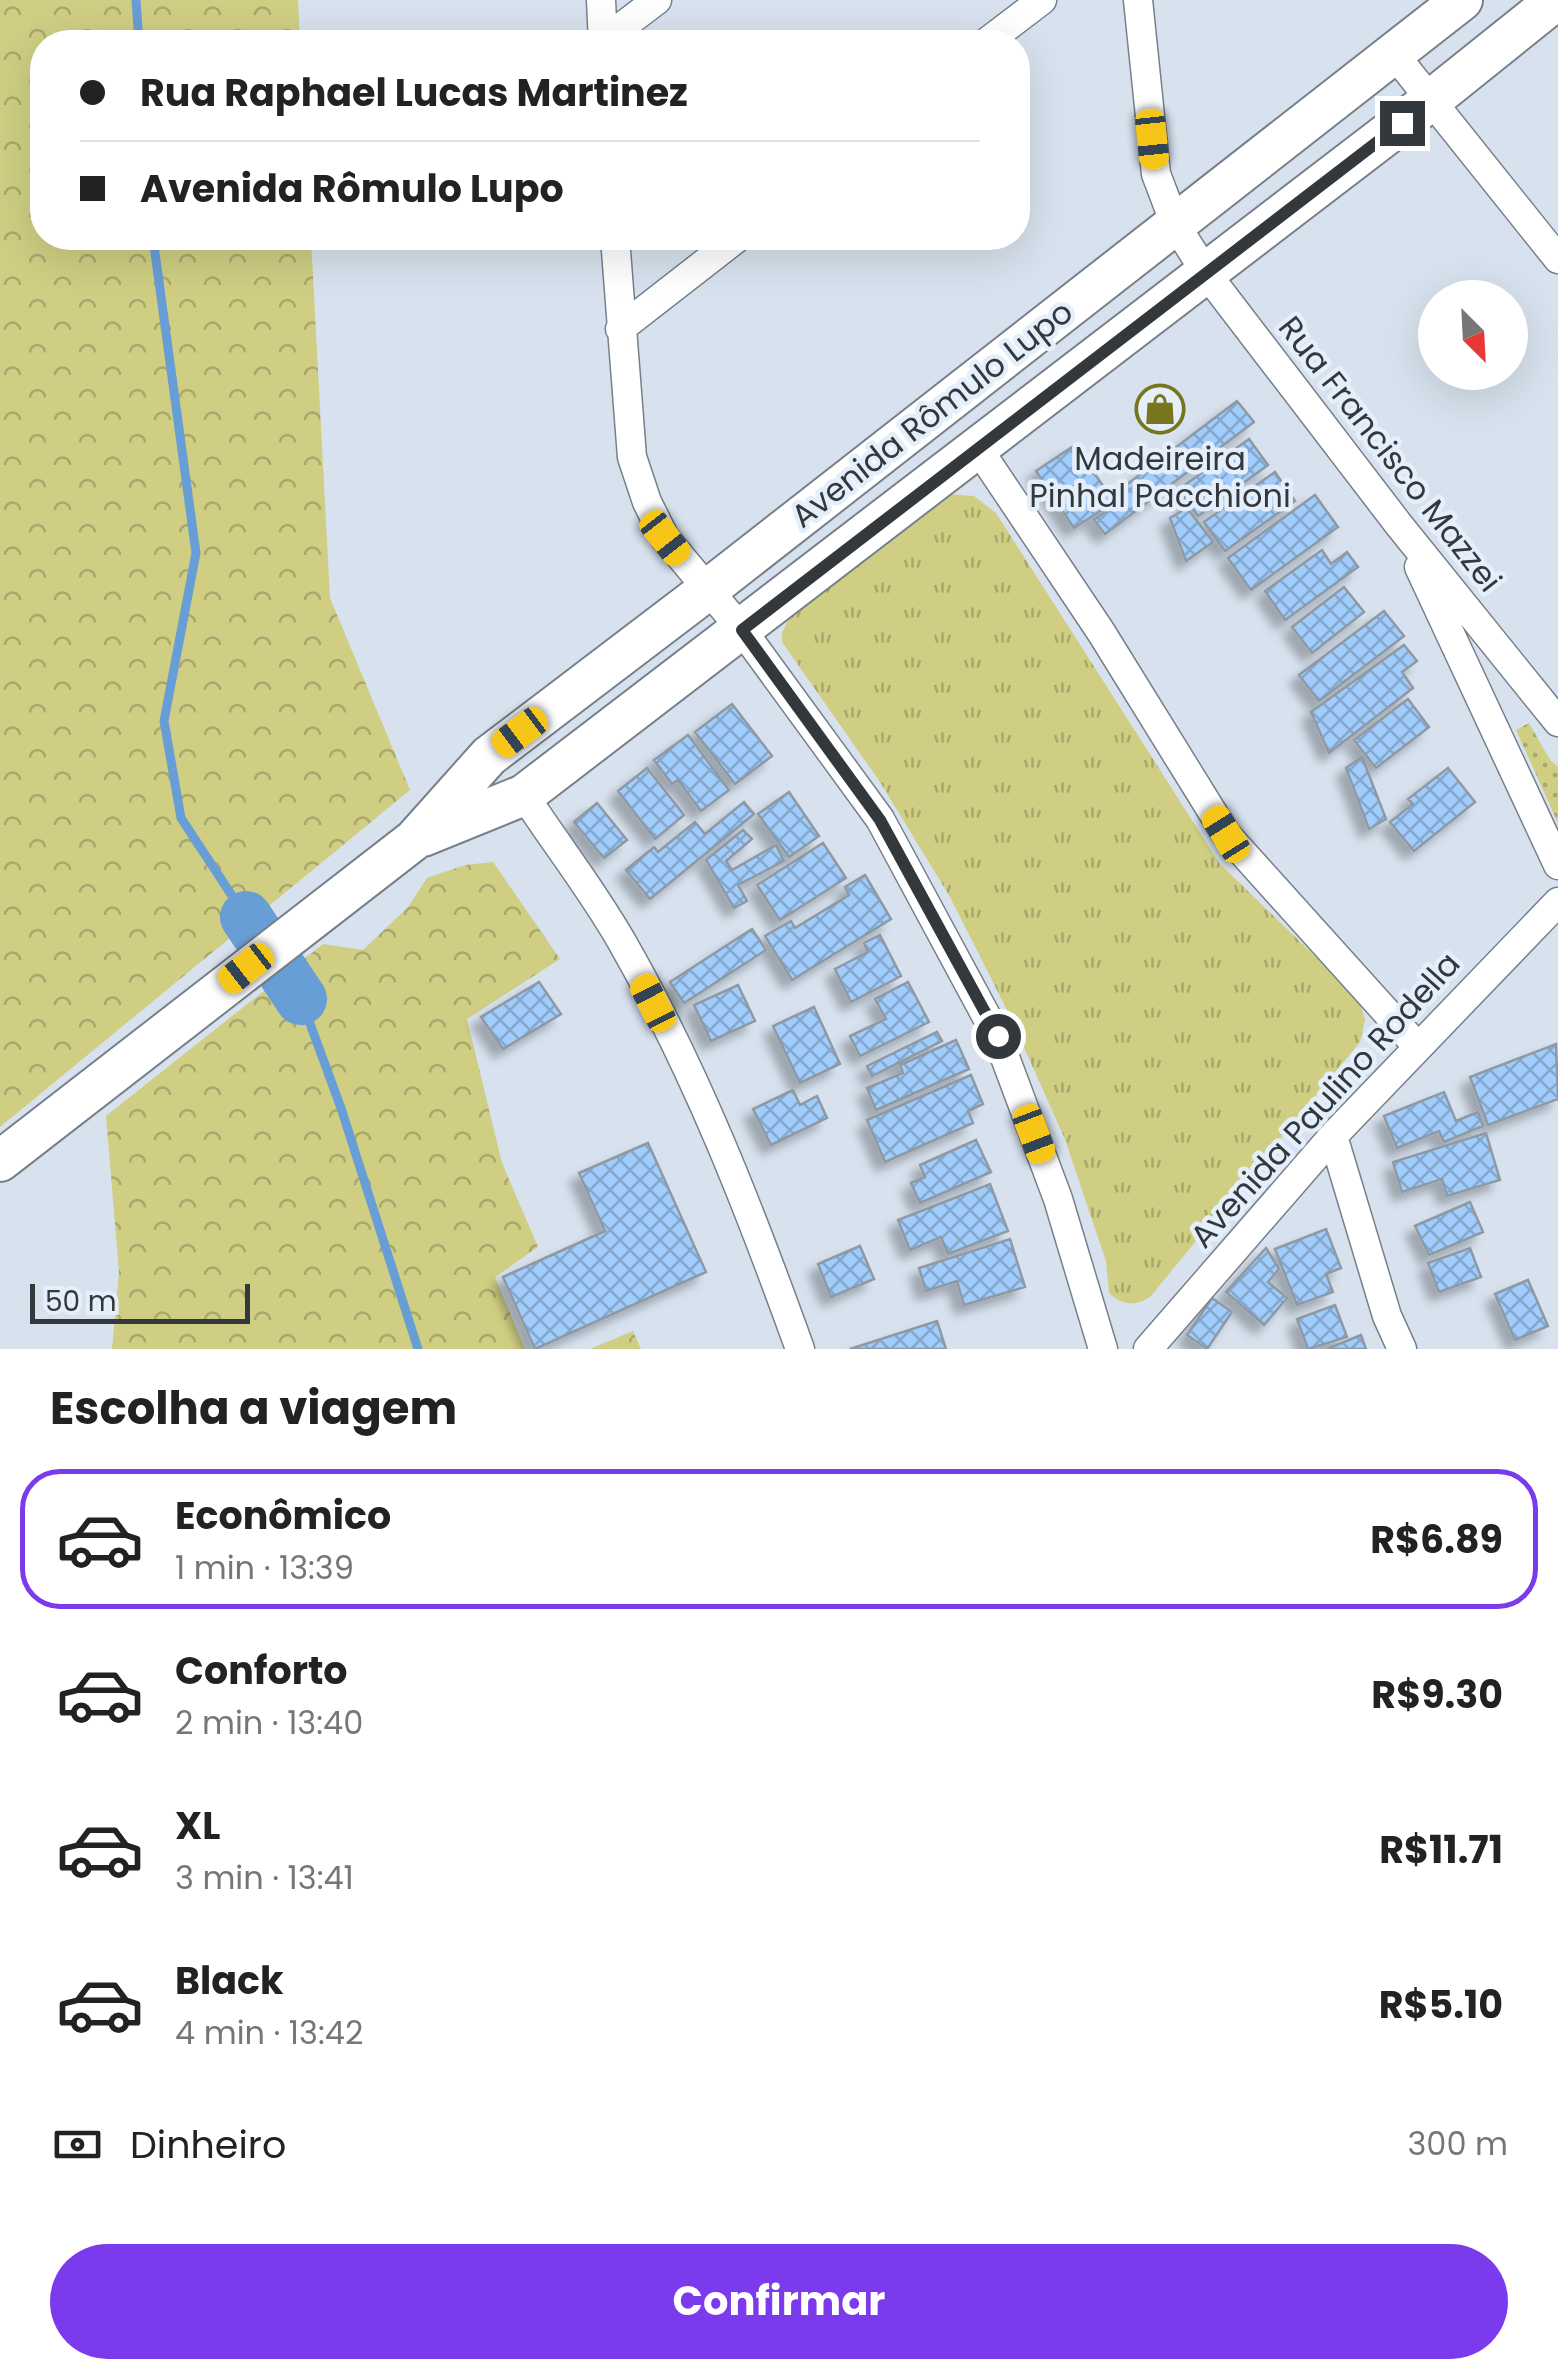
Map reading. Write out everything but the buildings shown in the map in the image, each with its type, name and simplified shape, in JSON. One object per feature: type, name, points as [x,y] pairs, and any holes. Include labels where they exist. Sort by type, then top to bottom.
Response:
[{"type":"street","points":[[601,0],[602,30]]},
{"type":"street","points":[[618,30],[657,0]]},
{"type":"street","points":[[1003,30],[1042,0]]},
{"type":"street","name":"Rua Francisco Mazzei","points":[[1138,0],[1156,174],[1175,224],[1206,273],[1399,525],[1558,722]]},
{"type":"street","name":"Avenida Rômulo Lupo","points":[[0,1161],[414,840],[489,756],[1462,0]]},
{"type":"street","name":"Avenida Rômulo Lupo","points":[[414,840],[524,795],[1430,101],[1556,0]]},
{"type":"street","points":[[1394,54],[1558,259]]},
{"type":"street","points":[[616,250],[632,457],[647,502],[665,538],[742,630],[880,820],[998,1036],[1058,1199],[1104,1349]]},
{"type":"street","points":[[620,329],[722,250]]},
{"type":"street","points":[[976,447],[1101,632],[1226,834],[1418,1046]]},
{"type":"street","points":[[1399,525],[1558,865]]},
{"type":"street","points":[[524,795],[621,940],[701,1097],[756,1226],[800,1349]]},
{"type":"street","name":"Avenida Paulino Rodella","points":[[1148,1349],[1333,1136],[1558,902]]},
{"type":"street","points":[[1333,1136],[1387,1316],[1402,1349]]},
{"type":"green space","points":[[0,0],[298,0],[299,30],[30,30],[30,250],[312,250],[330,598],[410,790],[0,1127]]},
{"type":"green space","points":[[948,494],[974,496],[996,513],[1220,864],[1359,999],[1365,1020],[1360,1042],[1150,1297],[1139,1302],[1124,1302],[1109,1293],[1106,1261],[1064,1137],[1009,1014],[950,897],[880,782],[782,642],[790,616]]},
{"type":"green space","points":[[1529,723],[1558,767],[1558,823],[1516,730]]},
{"type":"green space","points":[[493,862],[560,959],[467,1019],[502,1163],[538,1247],[495,1277],[525,1349],[112,1349],[119,1272],[106,1116],[323,944],[363,950],[408,907],[427,878],[465,865]]},
{"type":"green space","points":[[633,1331],[641,1349],[590,1349]]},
{"type":"waterway","points":[[136,0],[138,30]]},
{"type":"waterway","points":[[155,250],[196,553],[164,721],[181,818],[246,917]]},
{"type":"waterway","points":[[246,917],[301,999]]},
{"type":"waterway","points":[[301,999],[341,1108],[418,1349]]},
{"type":"place","name":"Madeireira Pinhal Pacchioni","points":[[1160,409]]},
{"type":"route","points":[[998,1036],[880,820],[742,630],[1402,123]]}]
